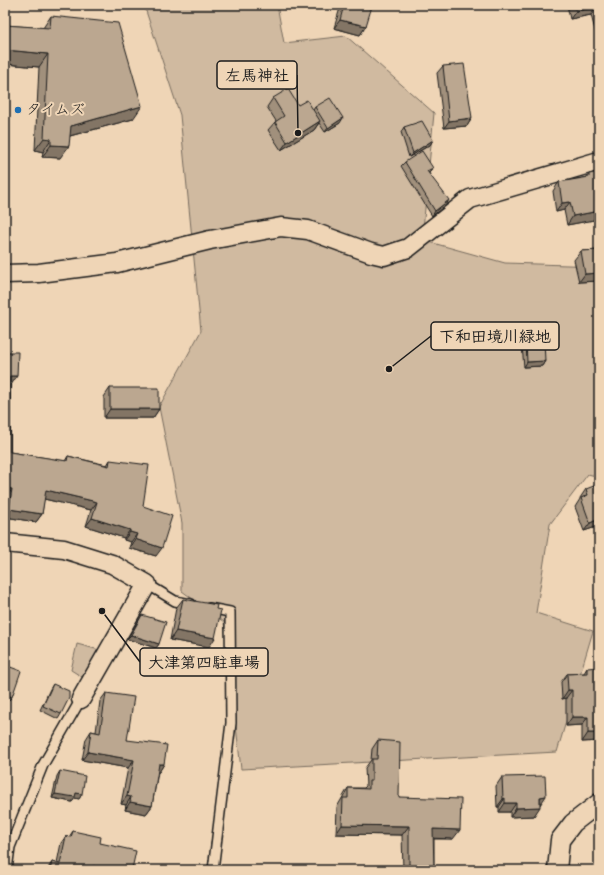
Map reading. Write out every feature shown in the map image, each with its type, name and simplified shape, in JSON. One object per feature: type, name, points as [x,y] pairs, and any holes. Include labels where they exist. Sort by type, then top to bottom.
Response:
[{"type":"street","points":[[5,274],[39,273],[117,263],[210,240],[281,227],[308,230],[371,253],[384,256],[408,248],[470,199],[599,161]]},
{"type":"street","points":[[5,543],[64,549],[112,564],[147,584],[81,699]]},
{"type":"street","points":[[557,870],[560,840],[573,823],[599,803]]},
{"type":"lane","points":[[147,584],[175,601],[230,612],[231,723],[213,870]]},
{"type":"lane","points":[[8,870],[10,847],[43,765],[81,699]]},
{"type":"shaded area","points":[[144,5],[277,5],[284,43],[346,36],[434,113],[422,240],[505,263],[599,266],[599,477],[588,474],[550,524],[536,613],[593,631],[557,752],[241,769],[224,622],[182,591],[182,523],[159,407],[201,331],[180,115]]},
{"type":"shaded area","points":[[77,644],[103,651],[87,680],[71,670]]},
{"type":"building","points":[[344,5],[372,6],[366,26],[340,20]]},
{"type":"building","points":[[575,5],[599,5],[599,16],[596,7],[576,11]]},
{"type":"building","points":[[51,16],[118,23],[142,106],[71,126],[69,146],[51,145],[51,139],[44,138],[48,54],[5,50],[5,25],[50,28]]},
{"type":"building","points":[[464,64],[472,118],[449,121],[443,66]]},
{"type":"building","points":[[288,89],[298,105],[307,100],[320,121],[287,142],[275,122],[284,116],[273,98]]},
{"type":"building","points":[[330,98],[343,118],[328,128],[315,107]]},
{"type":"building","points":[[422,121],[433,140],[413,153],[404,127]]},
{"type":"building","points":[[422,151],[433,168],[427,171],[449,200],[435,211],[405,162]]},
{"type":"building","points":[[599,172],[599,211],[573,216],[570,202],[562,203],[559,182],[589,177],[589,174]]},
{"type":"building","points":[[599,250],[599,273],[585,274],[581,251]]},
{"type":"building","points":[[544,341],[545,361],[527,362],[526,342]]},
{"type":"building","points":[[5,352],[18,352],[17,376],[10,376],[10,452],[67,461],[68,456],[109,466],[110,460],[149,465],[143,506],[172,516],[162,548],[135,539],[137,534],[130,532],[130,530],[92,518],[97,502],[46,490],[42,514],[9,509],[12,489],[5,488]]},
{"type":"building","points":[[110,388],[159,388],[159,409],[110,409]]},
{"type":"building","points":[[599,484],[599,519],[590,523],[581,498],[588,495],[586,489]]},
{"type":"building","points":[[183,599],[217,605],[216,609],[221,610],[215,638],[176,631]]},
{"type":"building","points":[[142,615],[166,622],[159,644],[131,635]]},
{"type":"building","points":[[5,665],[21,671],[12,697],[5,694]]},
{"type":"building","points":[[599,667],[599,733],[588,733],[588,717],[572,717],[572,690],[568,690],[567,674],[587,673],[587,668]]},
{"type":"building","points":[[53,684],[69,691],[69,698],[61,714],[43,706]]},
{"type":"building","points":[[106,693],[134,697],[127,740],[167,745],[164,764],[159,764],[152,806],[130,802],[131,797],[127,796],[134,760],[88,752],[91,731],[100,733]]},
{"type":"building","points":[[378,740],[400,742],[399,797],[461,799],[460,830],[433,829],[434,870],[409,870],[409,826],[342,825],[343,798],[348,798],[348,788],[369,789],[369,781],[372,781],[372,759],[377,759]]},
{"type":"building","points":[[60,771],[85,776],[82,794],[76,793],[75,797],[55,794]]},
{"type":"building","points":[[545,776],[546,796],[540,797],[540,807],[516,808],[516,803],[505,803],[505,798],[503,799],[502,777]]},
{"type":"building","points":[[73,831],[101,837],[100,843],[136,851],[132,869],[126,868],[125,870],[113,870],[93,866],[92,870],[50,870],[52,862],[60,864],[66,836],[71,837]]},
{"type":"place","name":"タイムズ","points":[[18,110]]},
{"type":"place","name":"左馬神社","points":[[298,133]]},
{"type":"place","name":"下和田境川緑地","points":[[389,369]]},
{"type":"place","name":"大津第四駐車場","points":[[102,611]]}]
